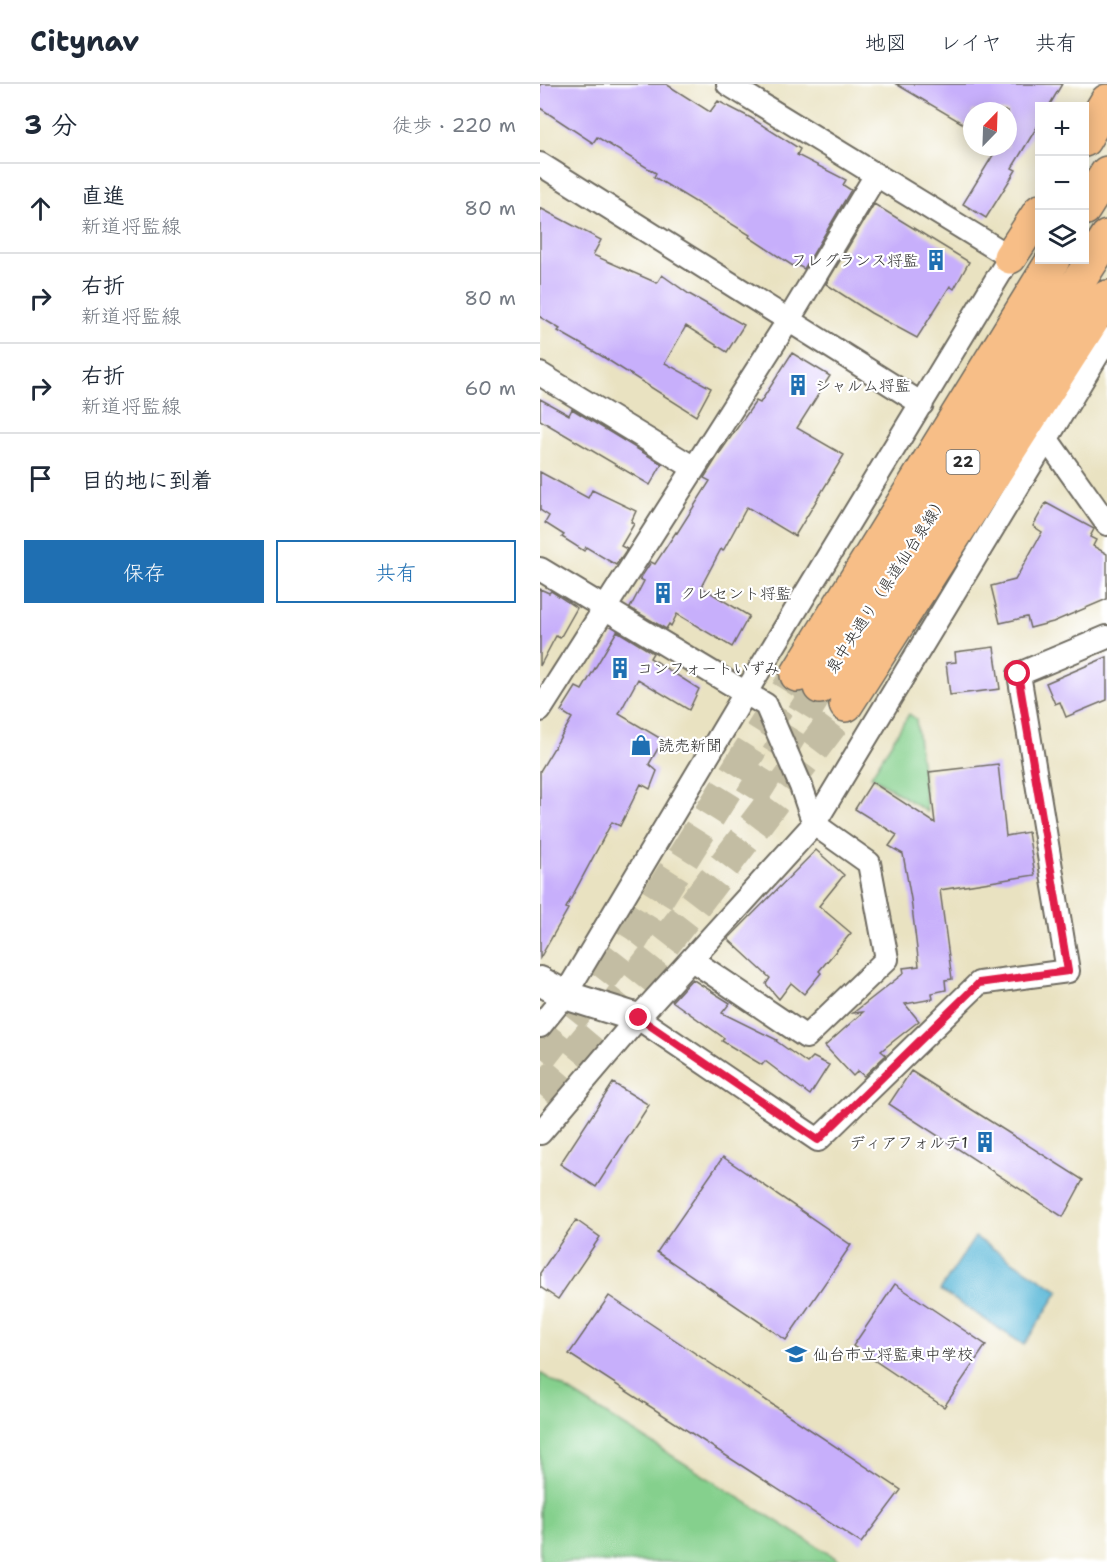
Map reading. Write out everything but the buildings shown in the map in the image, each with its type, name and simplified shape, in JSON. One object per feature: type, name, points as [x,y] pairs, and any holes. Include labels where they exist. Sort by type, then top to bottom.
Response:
[{"type":"main road","points":[[1089,132],[1107,101]]},
{"type":"main road","points":[[1089,201],[1107,173]]},
{"type":"main road","points":[[1010,257],[1035,219]]},
{"type":"main road","name":"泉中央通り（県道仙台泉線）","points":[[821,689],[1107,237]]},
{"type":"main road","name":"泉中央通り（県道仙台泉線）","points":[[821,689],[1051,264]]},
{"type":"main road","points":[[821,689],[940,557],[1107,297]]},
{"type":"street","points":[[540,1026],[565,995],[1010,257],[728,84]]},
{"type":"street","points":[[540,165],[921,404]]},
{"type":"street","points":[[540,710],[788,321],[876,175]]},
{"type":"street","points":[[540,1133],[639,1018],[814,824],[1107,339]]},
{"type":"street","points":[[540,374],[694,468]]},
{"type":"street","points":[[1046,438],[1107,524]]},
{"type":"street","points":[[540,569],[766,705],[801,786],[814,824],[869,863],[887,959],[806,1037],[692,960]]},
{"type":"street","points":[[540,981],[565,995],[639,1018],[818,1140],[979,983],[1068,971],[1018,674],[1107,637]]},
{"type":"green space","points":[[909,714],[916,719],[927,812],[871,776]]},
{"type":"green space","points":[[540,1373],[842,1562],[540,1562]]},
{"type":"water","points":[[975,1237],[1059,1291],[1024,1345],[940,1290]]},
{"type":"tunnel","points":[[540,1057],[631,941],[797,675]]},
{"type":"tunnel","points":[[751,798],[820,687]]},
{"type":"tunnel","points":[[540,1095],[658,952],[846,705]]},
{"type":"place","name":"フレグランス将監","points":[[936,260]]},
{"type":"place","name":"シャルム将監","points":[[798,385]]},
{"type":"place","name":"クレセント将監","points":[[663,593]]},
{"type":"place","name":"コンフォートいずみ","points":[[620,668]]},
{"type":"place","name":"読売新聞","points":[[641,745]]},
{"type":"place","name":"ディアフォルテ1","points":[[985,1142]]},
{"type":"place","name":"仙台市立将監東中学校","points":[[796,1354]]},
{"type":"route","points":[[639,1018],[818,1140],[979,983],[1068,971],[1018,674]]}]
